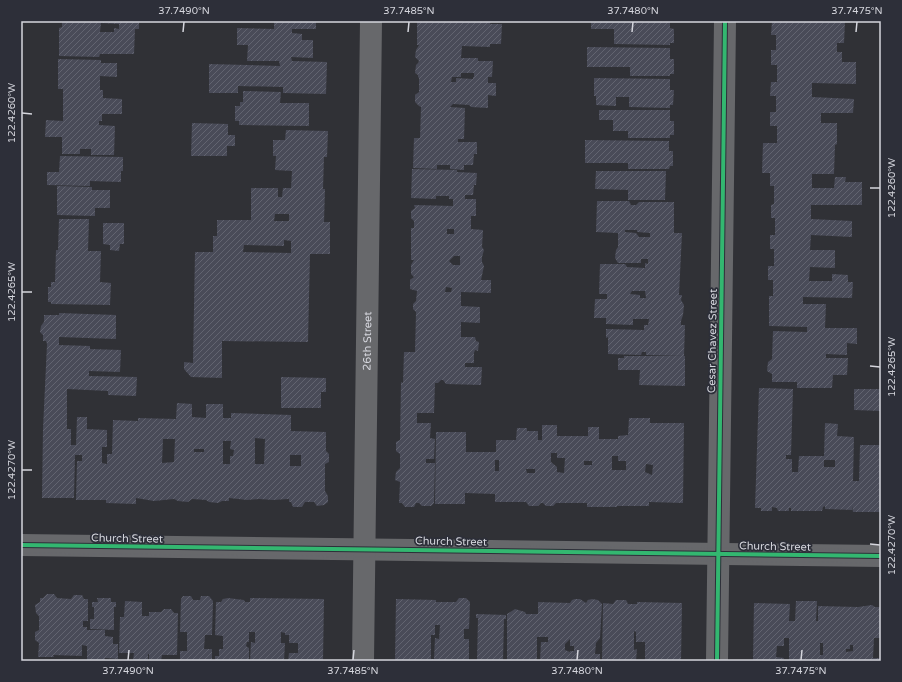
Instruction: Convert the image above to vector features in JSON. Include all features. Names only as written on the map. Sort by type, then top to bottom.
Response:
[{"type":"street","name":"26th Street","points":[[363,661],[371,21]]},
{"type":"street","name":"Cesar Chavez Street","points":[[717,661],[725,21]]},
{"type":"street","name":"Church Street","points":[[21,546],[881,556]]},
{"type":"building","points":[[62,21],[139,21],[139,29],[135,29],[134,54],[100,54],[99,57],[59,56],[59,28],[62,27]],"holes":[[[101,23],[119,24],[119,29],[114,28],[114,32],[100,32]]]},
{"type":"building","points":[[274,21],[316,21],[316,29],[292,29],[292,33],[302,34],[302,40],[313,40],[313,58],[291,57],[292,61],[327,62],[326,94],[283,93],[283,87],[238,86],[238,93],[209,93],[209,64],[280,66],[279,61],[247,61],[248,45],[237,45],[237,28],[274,29]]},
{"type":"building","points":[[417,21],[491,21],[490,24],[502,24],[501,44],[490,44],[490,47],[462,46],[461,58],[478,58],[478,61],[493,61],[492,77],[488,77],[488,83],[496,83],[496,96],[488,95],[488,108],[453,104],[450,107],[465,108],[464,139],[458,139],[458,142],[477,142],[477,154],[474,154],[473,165],[464,165],[464,170],[450,169],[450,165],[437,165],[437,169],[413,168],[414,138],[420,138],[421,107],[415,102],[415,95],[419,92],[419,77],[418,78],[418,75],[415,73],[416,65],[419,61],[415,57],[416,50],[419,45],[417,45]],"holes":[[[461,73],[474,73],[473,79],[456,78],[456,82],[451,82],[452,77],[461,77]]]},
{"type":"building","points":[[591,21],[670,21],[670,28],[674,29],[674,43],[670,43],[670,45],[614,44],[614,29],[591,29]]},
{"type":"building","points":[[772,21],[845,21],[844,43],[837,43],[837,52],[842,52],[842,62],[856,62],[856,84],[812,83],[812,97],[854,99],[853,113],[821,113],[821,123],[837,123],[837,144],[835,145],[834,174],[812,174],[812,188],[834,188],[835,177],[846,177],[845,182],[862,182],[862,205],[811,205],[811,219],[852,221],[852,237],[811,235],[810,250],[835,250],[835,268],[810,267],[809,281],[832,281],[832,274],[848,275],[848,282],[853,282],[852,298],[803,297],[803,304],[826,304],[825,328],[857,328],[857,344],[847,343],[847,355],[826,354],[826,358],[848,358],[847,375],[833,375],[832,388],[797,388],[797,382],[772,382],[772,374],[767,371],[768,362],[772,359],[773,331],[807,332],[807,327],[769,326],[769,296],[773,296],[773,280],[768,280],[768,266],[774,266],[774,249],[770,249],[770,235],[775,235],[775,218],[771,218],[771,205],[774,204],[774,186],[770,186],[770,173],[762,173],[763,143],[777,143],[777,126],[770,126],[770,112],[776,112],[776,96],[770,96],[771,82],[777,82],[777,65],[771,65],[771,50],[776,50],[776,35],[771,35]]},
{"type":"building","points":[[587,47],[670,48],[670,59],[674,59],[674,74],[670,74],[670,76],[630,76],[630,67],[587,67]]},
{"type":"building","points":[[58,59],[101,60],[101,63],[117,63],[117,77],[100,76],[100,90],[103,90],[103,98],[122,99],[122,114],[102,114],[102,121],[99,121],[99,125],[115,126],[114,155],[91,155],[91,149],[80,149],[80,154],[62,154],[62,137],[45,137],[46,120],[63,121],[63,89],[58,89]]},
{"type":"building","points":[[594,78],[670,79],[670,90],[674,90],[673,105],[670,105],[670,108],[629,107],[629,97],[616,97],[616,106],[596,105],[596,96],[594,96]]},
{"type":"building","points":[[243,91],[281,92],[280,103],[309,103],[309,126],[239,125],[239,121],[235,121],[235,106],[240,106],[240,102],[243,102]]},
{"type":"building","points":[[599,110],[670,110],[670,121],[674,121],[674,135],[670,135],[670,138],[628,138],[628,131],[613,131],[613,120],[599,120]]},
{"type":"building","points":[[192,123],[228,124],[228,135],[235,135],[235,146],[227,146],[227,156],[191,156]]},
{"type":"building","points":[[286,130],[328,131],[327,157],[324,157],[323,189],[325,189],[324,222],[330,222],[330,254],[310,254],[308,342],[222,341],[222,378],[191,377],[184,369],[184,362],[193,363],[195,252],[213,252],[213,236],[217,236],[217,220],[251,220],[251,188],[278,188],[278,197],[282,197],[283,188],[291,188],[292,171],[275,170],[276,156],[273,156],[273,140],[285,140]],"holes":[[[275,214],[289,214],[289,221],[274,221]],[[284,240],[291,241],[291,253],[243,252],[244,245],[284,246]]]},
{"type":"building","points":[[585,140],[669,141],[669,151],[673,151],[673,166],[670,166],[669,169],[628,169],[628,163],[585,163]]},
{"type":"building","points":[[60,156],[123,157],[121,182],[90,181],[90,186],[47,185],[47,172],[59,172]]},
{"type":"building","points":[[412,169],[457,170],[457,172],[477,173],[473,195],[465,195],[465,199],[476,199],[476,216],[471,216],[471,229],[483,230],[482,247],[484,250],[482,262],[484,266],[481,280],[491,280],[491,293],[461,292],[461,306],[480,307],[480,323],[461,322],[461,337],[475,337],[476,341],[479,342],[478,351],[475,350],[474,353],[474,363],[465,363],[465,367],[482,367],[481,385],[446,384],[443,380],[435,383],[434,413],[417,413],[417,423],[431,423],[430,438],[435,439],[434,459],[426,459],[426,463],[435,463],[434,503],[431,506],[422,506],[419,503],[416,503],[414,507],[405,507],[402,503],[399,503],[400,482],[395,480],[396,472],[400,468],[400,454],[396,451],[396,442],[400,440],[401,382],[403,383],[404,352],[415,352],[416,312],[413,309],[413,304],[416,301],[417,291],[410,289],[410,280],[414,277],[411,274],[411,265],[414,260],[411,260],[411,228],[414,228],[414,221],[411,218],[411,211],[415,208],[414,205],[453,206],[453,199],[449,199],[449,196],[436,196],[436,199],[411,198]],"holes":[[[447,229],[454,229],[454,234],[447,234]],[[454,256],[460,256],[460,265],[453,265],[449,261]],[[446,287],[452,288],[451,292],[445,292]]]},
{"type":"building","points":[[596,171],[666,171],[665,200],[628,200],[628,190],[595,189]]},
{"type":"building","points":[[57,186],[92,187],[92,190],[110,190],[110,208],[95,208],[95,216],[57,215]]},
{"type":"building","points":[[597,201],[629,201],[631,205],[636,205],[639,202],[674,202],[674,233],[682,233],[679,295],[682,295],[681,300],[684,305],[681,325],[685,325],[684,356],[646,355],[646,352],[642,352],[641,355],[608,354],[608,337],[606,338],[606,329],[644,330],[644,325],[648,325],[649,319],[633,319],[633,325],[606,324],[606,318],[594,318],[595,299],[607,299],[607,294],[599,294],[600,264],[625,264],[627,267],[645,268],[645,263],[648,264],[648,259],[641,259],[641,263],[618,263],[615,258],[618,247],[618,233],[596,232]],"holes":[[[625,230],[637,230],[637,232],[650,233],[650,237],[639,237],[636,233],[625,232]],[[632,291],[645,291],[646,298],[640,298],[640,295],[630,294]]]},
{"type":"building","points":[[59,219],[89,219],[88,251],[101,251],[100,282],[111,283],[110,305],[51,304],[51,302],[48,302],[48,287],[51,287],[51,282],[55,282]]},
{"type":"building","points":[[103,223],[124,223],[124,244],[120,244],[119,251],[110,250],[110,245],[103,244]]},
{"type":"building","points":[[59,313],[116,315],[116,339],[59,337],[59,345],[90,346],[90,349],[121,350],[120,372],[89,371],[89,376],[137,377],[136,396],[108,395],[108,391],[67,389],[67,429],[71,429],[71,445],[76,445],[77,417],[87,417],[87,429],[107,430],[107,447],[102,447],[102,463],[107,464],[107,454],[112,454],[113,420],[138,421],[138,418],[176,419],[177,403],[192,404],[192,417],[206,418],[206,404],[223,404],[223,418],[231,418],[231,413],[291,415],[291,431],[326,432],[326,451],[329,454],[329,462],[325,464],[325,491],[328,496],[328,502],[324,505],[317,506],[314,502],[305,502],[302,507],[293,507],[291,502],[289,502],[289,499],[247,500],[229,498],[229,501],[222,501],[218,503],[192,499],[188,502],[174,499],[154,501],[136,498],[136,504],[106,503],[106,500],[76,500],[77,461],[82,461],[82,455],[75,455],[74,498],[42,498],[43,429],[47,344],[46,341],[43,341],[43,335],[40,332],[41,326],[44,322],[44,315],[59,315]],"holes":[[[255,438],[265,439],[264,464],[255,464]],[[163,439],[175,439],[174,462],[162,463]],[[223,441],[231,441],[230,449],[234,450],[233,456],[230,456],[230,464],[223,464]],[[194,449],[204,449],[204,452],[194,452]],[[290,455],[301,455],[301,466],[290,466]]]},
{"type":"building","points":[[624,356],[685,356],[685,386],[639,385],[640,370],[618,370],[618,358],[624,358]]},
{"type":"building","points":[[281,377],[326,378],[326,392],[321,392],[321,408],[281,408]]},
{"type":"building","points":[[759,388],[793,389],[791,455],[786,455],[786,459],[792,459],[792,472],[798,472],[799,456],[824,456],[825,423],[838,424],[837,436],[854,437],[853,481],[859,481],[860,445],[881,445],[881,512],[853,512],[852,506],[852,510],[825,509],[825,506],[823,507],[822,511],[791,511],[791,508],[789,508],[789,511],[778,511],[777,508],[772,507],[772,511],[761,511],[761,508],[755,508]],"holes":[[[824,460],[835,460],[835,467],[824,467]]]},
{"type":"building","points":[[854,389],[881,389],[881,411],[854,410]]},
{"type":"building","points":[[629,418],[650,418],[650,423],[684,423],[683,503],[649,502],[649,506],[587,507],[587,503],[556,503],[553,506],[546,506],[541,503],[538,506],[529,506],[526,502],[495,502],[495,494],[465,493],[465,504],[435,504],[436,432],[466,432],[466,452],[496,452],[496,440],[516,440],[517,428],[527,428],[527,431],[538,431],[538,440],[542,440],[542,425],[557,425],[557,436],[588,436],[588,427],[599,427],[599,439],[618,439],[618,436],[628,435]],"holes":[[[551,453],[557,453],[557,458],[565,458],[564,473],[557,472],[557,467],[551,462]],[[612,456],[618,456],[618,461],[626,461],[626,470],[612,470]],[[495,460],[499,460],[499,471],[495,471]],[[584,461],[592,461],[592,465],[584,465]],[[646,464],[653,465],[652,475],[645,472]],[[526,469],[535,469],[535,473],[527,473]]]},
{"type":"building","points":[[47,594],[54,594],[57,598],[71,599],[74,595],[82,595],[84,599],[88,599],[88,621],[83,621],[83,627],[87,627],[87,630],[105,630],[105,636],[113,637],[113,644],[118,644],[118,659],[105,658],[105,661],[87,661],[87,646],[82,645],[82,656],[53,655],[54,657],[38,657],[39,643],[35,640],[35,632],[39,630],[39,616],[36,613],[35,605],[40,602],[40,598],[43,598]]},
{"type":"building","points":[[183,596],[191,596],[193,600],[200,600],[201,596],[209,596],[213,601],[212,635],[205,635],[204,649],[212,649],[212,661],[180,661],[180,651],[187,651],[187,632],[180,632],[181,599]]},
{"type":"building","points":[[97,598],[111,598],[111,602],[116,602],[116,607],[114,607],[114,630],[90,629],[90,619],[94,619],[94,607],[92,607],[92,602],[98,602]]},
{"type":"building","points":[[228,598],[244,600],[245,602],[250,602],[250,598],[324,599],[323,661],[288,661],[289,653],[298,653],[298,643],[289,643],[289,635],[285,635],[285,633],[281,632],[281,643],[285,643],[284,661],[250,661],[251,642],[255,643],[255,632],[249,632],[249,642],[247,642],[246,646],[249,648],[249,661],[215,661],[215,656],[219,656],[219,649],[223,649],[223,636],[215,635],[216,602],[221,602],[223,599]]},
{"type":"building","points":[[459,598],[466,598],[470,602],[469,629],[464,629],[464,639],[469,639],[469,661],[395,661],[396,599],[456,602]],"holes":[[[435,625],[440,625],[439,639],[435,638],[434,659],[431,659],[431,635],[435,635]]]},
{"type":"building","points":[[580,599],[586,603],[588,600],[592,599],[598,600],[602,604],[600,638],[596,643],[595,654],[600,654],[600,661],[540,661],[541,642],[548,642],[548,637],[537,637],[537,661],[507,661],[507,614],[515,609],[525,612],[526,614],[538,614],[538,602],[570,603],[572,600]],"holes":[[[570,639],[570,646],[574,646],[574,651],[570,652],[565,650],[565,644]]]},
{"type":"building","points":[[616,600],[626,600],[628,604],[637,604],[637,602],[682,603],[681,661],[645,661],[645,642],[636,642],[636,632],[634,631],[634,650],[637,649],[636,661],[602,661],[603,603],[613,604]]},
{"type":"building","points":[[125,601],[142,602],[142,616],[149,616],[149,612],[161,612],[164,609],[171,609],[174,613],[178,613],[177,655],[162,655],[161,661],[149,661],[148,654],[148,661],[133,661],[134,653],[119,653],[120,617],[124,617]]},
{"type":"building","points":[[796,601],[817,601],[816,621],[818,621],[818,606],[858,607],[872,605],[875,607],[881,607],[880,638],[874,638],[873,658],[880,658],[880,661],[789,661],[789,638],[784,638],[784,646],[777,646],[776,657],[784,658],[783,661],[753,661],[754,603],[790,604],[789,621],[795,621]],"holes":[[[820,643],[823,643],[823,655],[820,655]],[[850,645],[853,645],[853,651],[846,652],[846,649],[850,649]]]},
{"type":"building","points":[[476,614],[506,615],[506,619],[504,619],[503,661],[477,661],[478,618],[476,618]]},
{"type":"tram line","points":[[21,539],[881,550]]},
{"type":"tram line","points":[[21,553],[881,563]]},
{"type":"cycle path","points":[[717,661],[725,21]]},
{"type":"cycle path","points":[[21,545],[881,556]]}]
